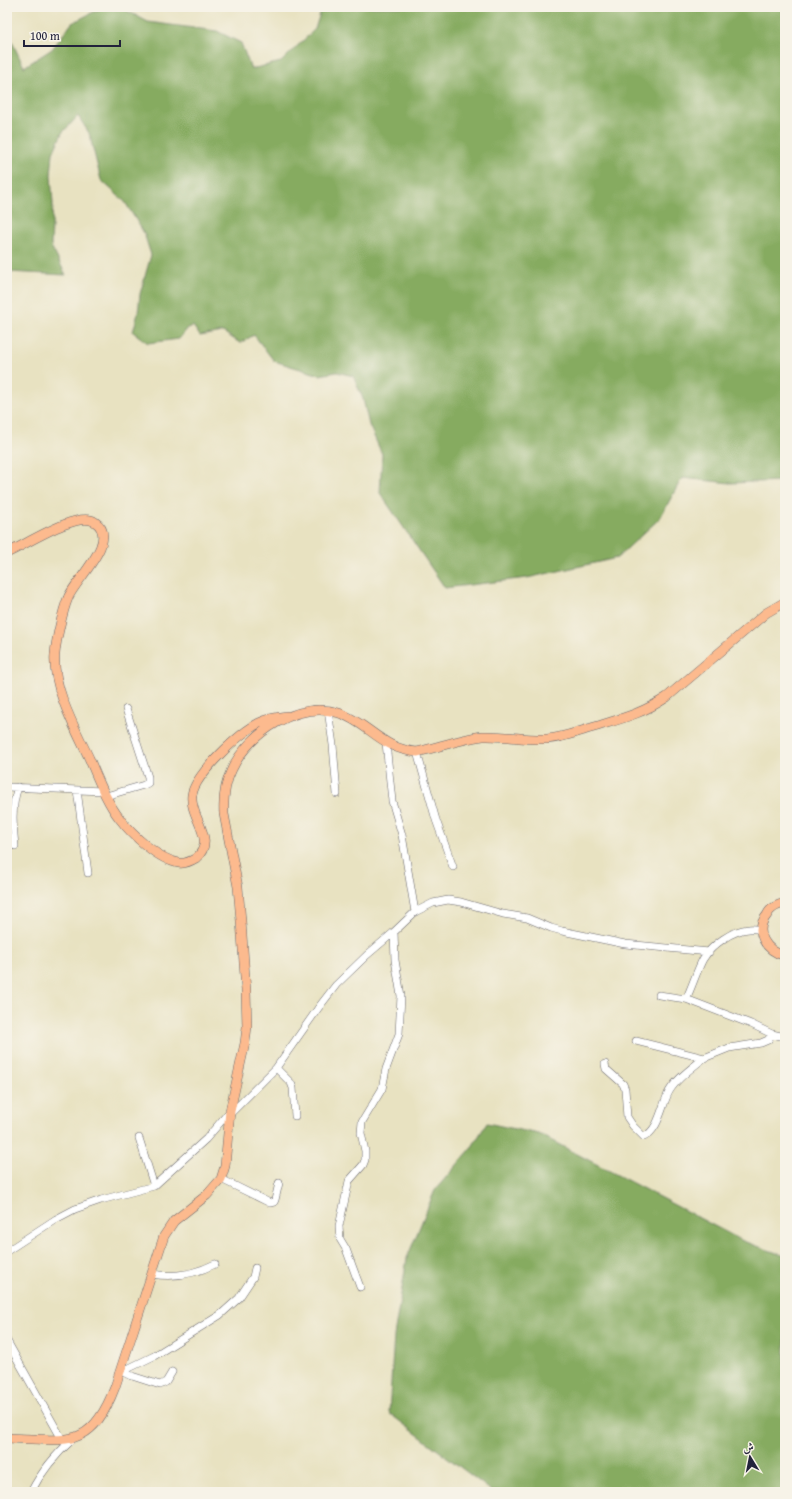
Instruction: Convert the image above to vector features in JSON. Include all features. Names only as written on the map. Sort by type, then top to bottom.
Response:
[{"type":"main road","points":[[7,553],[65,523],[79,519],[88,519],[96,522],[101,528],[104,536],[100,550],[74,585],[67,599],[55,654],[58,685],[69,715],[105,793],[120,820],[134,835],[150,848],[163,857],[179,863],[192,861],[199,855],[205,843],[205,837],[193,807],[192,797],[194,789],[214,760],[249,729],[259,723],[280,716],[290,716],[311,710],[328,710],[345,716],[401,750],[417,752],[484,736],[534,739],[549,739],[564,736],[638,714],[653,706],[667,697],[766,613],[785,602]]},
{"type":"main road","points":[[7,1438],[63,1441],[74,1438],[87,1431],[100,1418],[122,1373],[164,1236],[170,1225],[177,1218],[208,1195],[221,1179],[225,1166],[230,1112],[247,1027],[242,921],[238,887],[224,814],[224,796],[228,778],[243,752],[255,738],[290,716]]},
{"type":"main road","points":[[785,903],[773,908],[763,920],[761,930],[763,941],[768,947],[785,956]]},
{"type":"street","points":[[7,787],[77,790],[105,793],[147,785],[148,777],[126,709]]},
{"type":"street","points":[[328,710],[333,745],[337,794]]},
{"type":"street","points":[[386,742],[392,802],[402,835],[415,912]]},
{"type":"street","points":[[417,752],[436,820],[453,867]]},
{"type":"street","points":[[15,846],[13,805],[18,787]]},
{"type":"street","points":[[77,790],[88,873]]},
{"type":"street","points":[[7,1251],[56,1219],[75,1209],[101,1200],[154,1186],[206,1139],[230,1112],[276,1068],[319,1007],[336,986],[367,955],[415,912],[433,903],[441,901],[454,901],[503,914],[527,918],[562,931],[625,944],[709,952]]},
{"type":"street","points":[[686,999],[703,959],[709,952],[719,943],[741,930],[761,930]]},
{"type":"street","points":[[360,1287],[346,1249],[340,1239],[339,1226],[349,1181],[363,1165],[365,1160],[365,1150],[361,1133],[362,1122],[382,1089],[386,1068],[399,1034],[401,996],[395,960],[394,932]]},
{"type":"street","points":[[659,995],[686,999],[751,1024],[772,1034],[785,1037]]},
{"type":"street","points":[[605,1064],[606,1070],[623,1084],[625,1089],[627,1117],[633,1126],[644,1137],[650,1134],[654,1129],[667,1094],[676,1082],[704,1058],[729,1048],[761,1043],[768,1040],[772,1034]]},
{"type":"street","points":[[636,1041],[704,1058]]},
{"type":"street","points":[[276,1068],[291,1083],[293,1088],[295,1116]]},
{"type":"street","points":[[139,1138],[154,1186]]},
{"type":"street","points":[[221,1179],[270,1203],[276,1200],[279,1183]]},
{"type":"street","points":[[152,1274],[167,1277],[185,1275],[215,1264]]},
{"type":"street","points":[[122,1373],[160,1353],[220,1315],[239,1298],[253,1277],[255,1268]]},
{"type":"street","points":[[7,1342],[63,1441]]},
{"type":"street","points":[[122,1373],[160,1385],[166,1382],[172,1372]]},
{"type":"street","points":[[31,1492],[44,1468],[62,1448],[74,1438]]},
{"type":"green space","points":[[103,7],[120,7],[148,22],[217,31],[241,43],[251,69],[281,62],[315,29],[322,7],[785,7],[785,481],[730,483],[682,478],[660,518],[617,558],[527,578],[445,588],[380,493],[382,454],[369,425],[363,399],[353,376],[337,372],[320,375],[274,361],[254,335],[240,343],[223,332],[200,336],[193,326],[188,328],[179,339],[148,343],[133,332],[138,313],[140,294],[151,255],[144,233],[125,202],[101,180],[89,133],[78,116],[62,133],[53,153],[51,175],[53,204],[51,246],[66,275],[7,272],[7,31],[24,67],[52,49],[72,23]]},
{"type":"green space","points":[[487,1123],[539,1134],[743,1241],[785,1256],[785,1492],[493,1492],[389,1413],[394,1336],[407,1258],[435,1190],[470,1150]]}]
